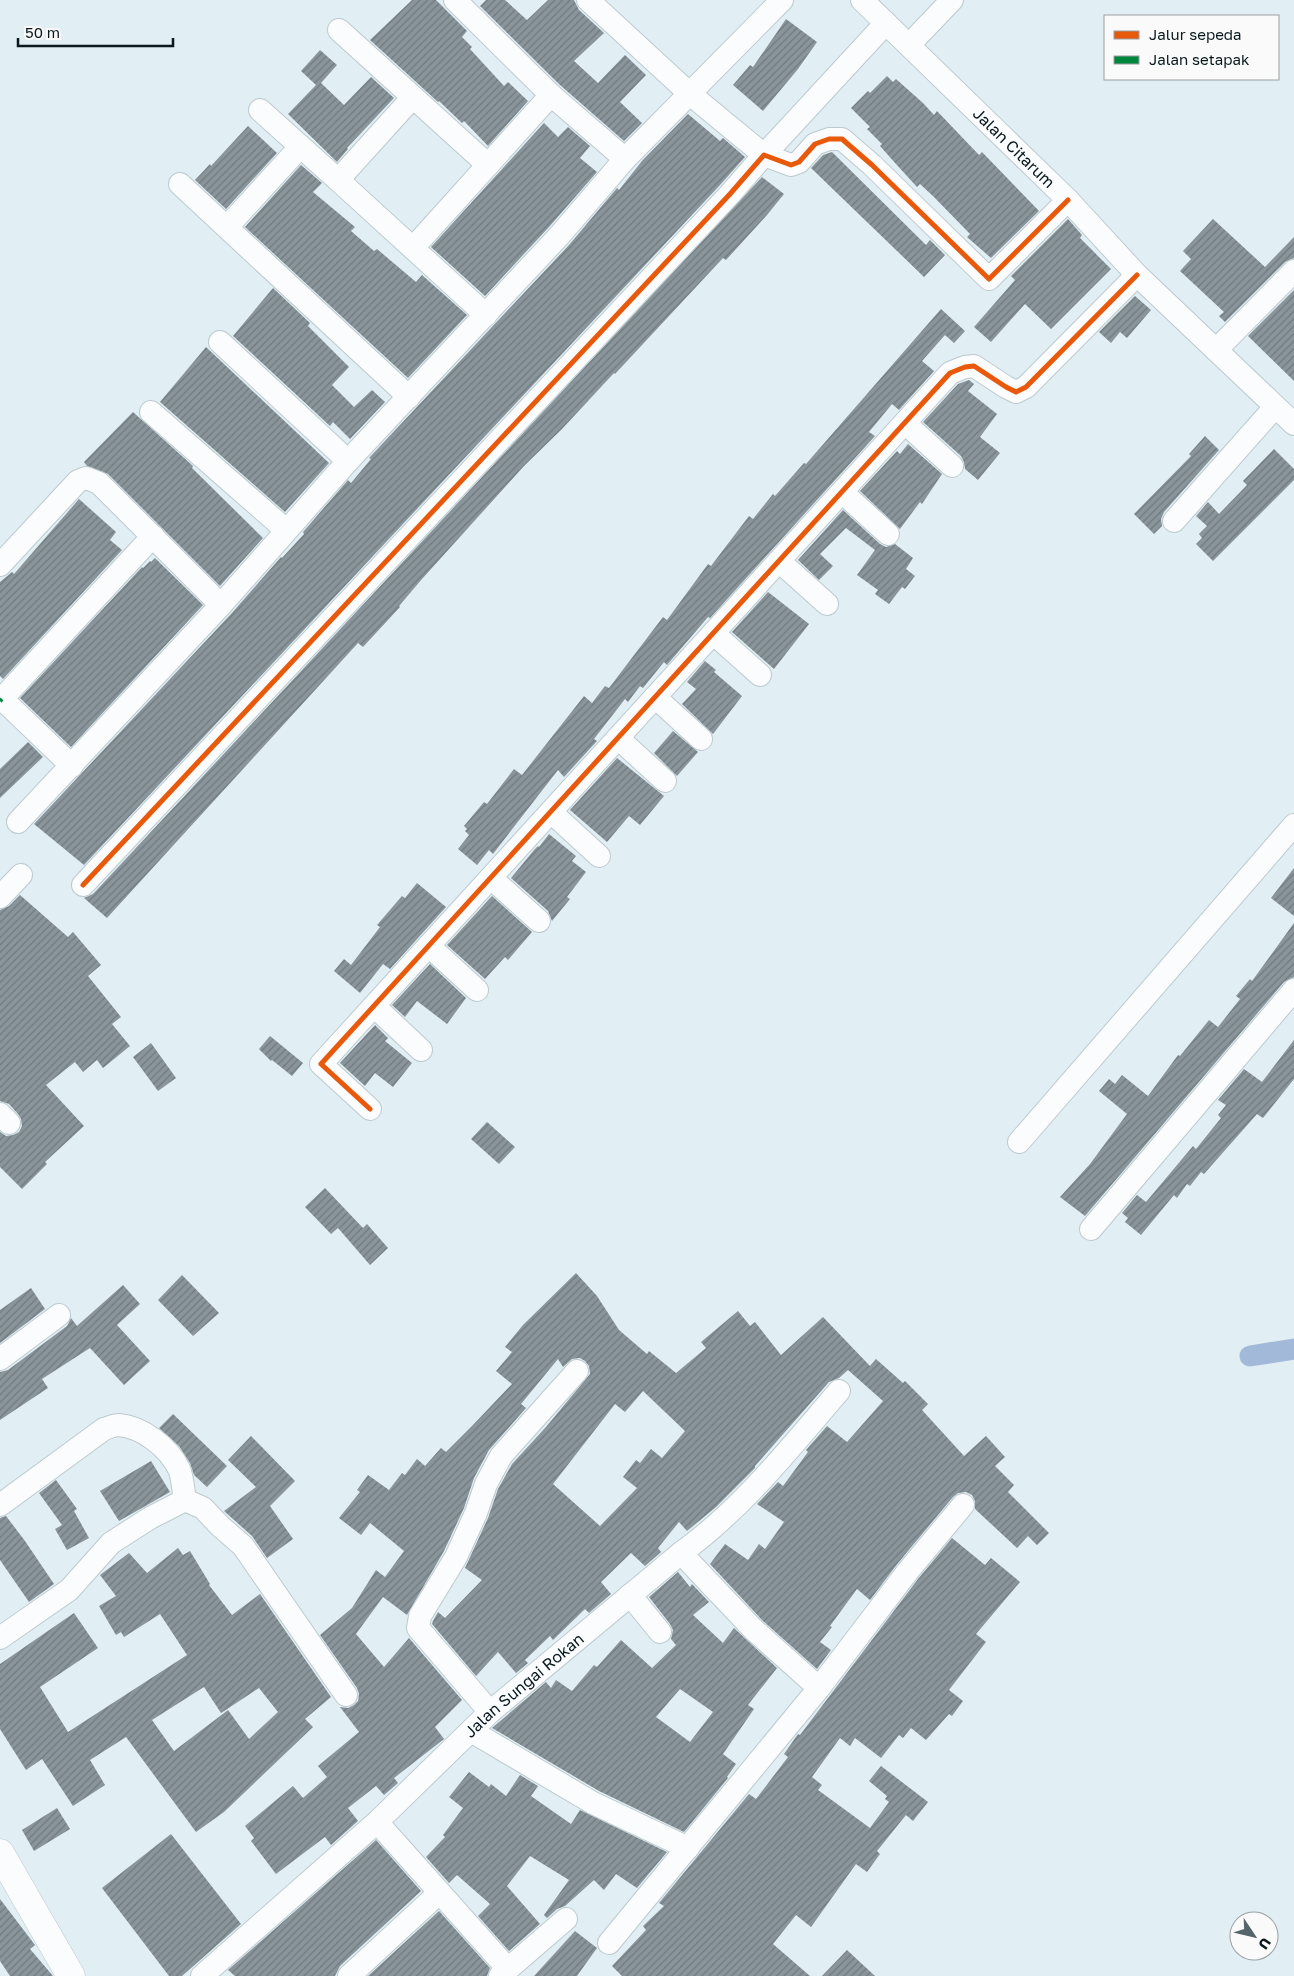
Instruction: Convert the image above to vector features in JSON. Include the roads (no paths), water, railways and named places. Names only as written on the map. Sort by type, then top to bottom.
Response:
[{"type":"main road","points":[[0,1853],[72,1976]]},
{"type":"street","points":[[454,0],[551,95],[625,160]]},
{"type":"street","points":[[588,0],[690,94],[764,154],[791,165],[799,162],[815,144],[829,139],[842,139],[872,165],[989,279],[1068,200]]},
{"type":"street","points":[[18,822],[221,605],[348,461],[559,236],[625,160],[782,0]]},
{"type":"street","name":"Jalan Citarum","points":[[862,0],[1068,200],[1137,275],[1294,424]]},
{"type":"street","points":[[909,45],[952,0]]},
{"type":"street","points":[[83,885],[314,636],[730,194],[764,154],[886,23]]},
{"type":"street","points":[[339,30],[488,165]]},
{"type":"street","points":[[413,248],[551,95]]},
{"type":"street","points":[[338,180],[412,97]]},
{"type":"street","points":[[260,110],[486,315]]},
{"type":"street","points":[[227,227],[300,146]]},
{"type":"street","points":[[180,184],[410,397]]},
{"type":"street","points":[[1216,350],[1294,271]]},
{"type":"street","points":[[370,1109],[321,1064],[950,373],[965,367],[974,366],[1016,392],[1026,387],[1137,275]]},
{"type":"street","points":[[220,342],[348,461]]},
{"type":"street","points":[[1174,521],[1275,407]]},
{"type":"street","points":[[151,412],[286,530]]},
{"type":"street","points":[[905,423],[952,466]]},
{"type":"street","points":[[0,565],[78,481],[86,478],[98,483],[221,605]]},
{"type":"street","points":[[842,492],[888,534]]},
{"type":"street","points":[[72,766],[1,699],[153,536]]},
{"type":"street","points":[[779,561],[827,604]]},
{"type":"street","points":[[714,633],[760,675]]},
{"type":"street","points":[[655,697],[701,739]]},
{"type":"street","points":[[618,738],[665,781]]},
{"type":"street","points":[[551,812],[599,856]]},
{"type":"street","points":[[1019,1142],[1294,825]]},
{"type":"street","points":[[0,897],[21,875]]},
{"type":"street","points":[[491,878],[539,921]]},
{"type":"street","points":[[429,946],[477,990]]},
{"type":"street","points":[[1091,1229],[1294,990]]},
{"type":"street","points":[[374,1006],[422,1050]]},
{"type":"street","points":[[0,1359],[59,1315]]},
{"type":"street","points":[[490,1712],[418,1628],[420,1616],[456,1557],[476,1513],[486,1484],[501,1456],[577,1371]]},
{"type":"street","name":"Jalan Sungai Rokan","points":[[202,1976],[377,1822],[490,1712],[680,1553],[710,1532],[738,1506],[839,1391]]},
{"type":"street","points":[[0,1505],[104,1429],[118,1425],[135,1430],[156,1440],[180,1470],[185,1500]]},
{"type":"street","points":[[0,1638],[69,1590],[111,1543],[150,1518],[185,1500]]},
{"type":"street","points":[[185,1500],[203,1508],[243,1546],[346,1695]]},
{"type":"street","points":[[609,1943],[819,1688],[908,1571],[963,1505]]},
{"type":"street","points":[[680,1553],[754,1629],[819,1688]]},
{"type":"street","points":[[630,1595],[660,1632]]},
{"type":"street","points":[[472,1731],[593,1803],[688,1848]]},
{"type":"street","points":[[377,1822],[504,1972],[566,1919]]},
{"type":"street","points":[[349,1976],[439,1893]]},
{"type":"waterway","points":[[1250,1356],[1294,1349]]}]
